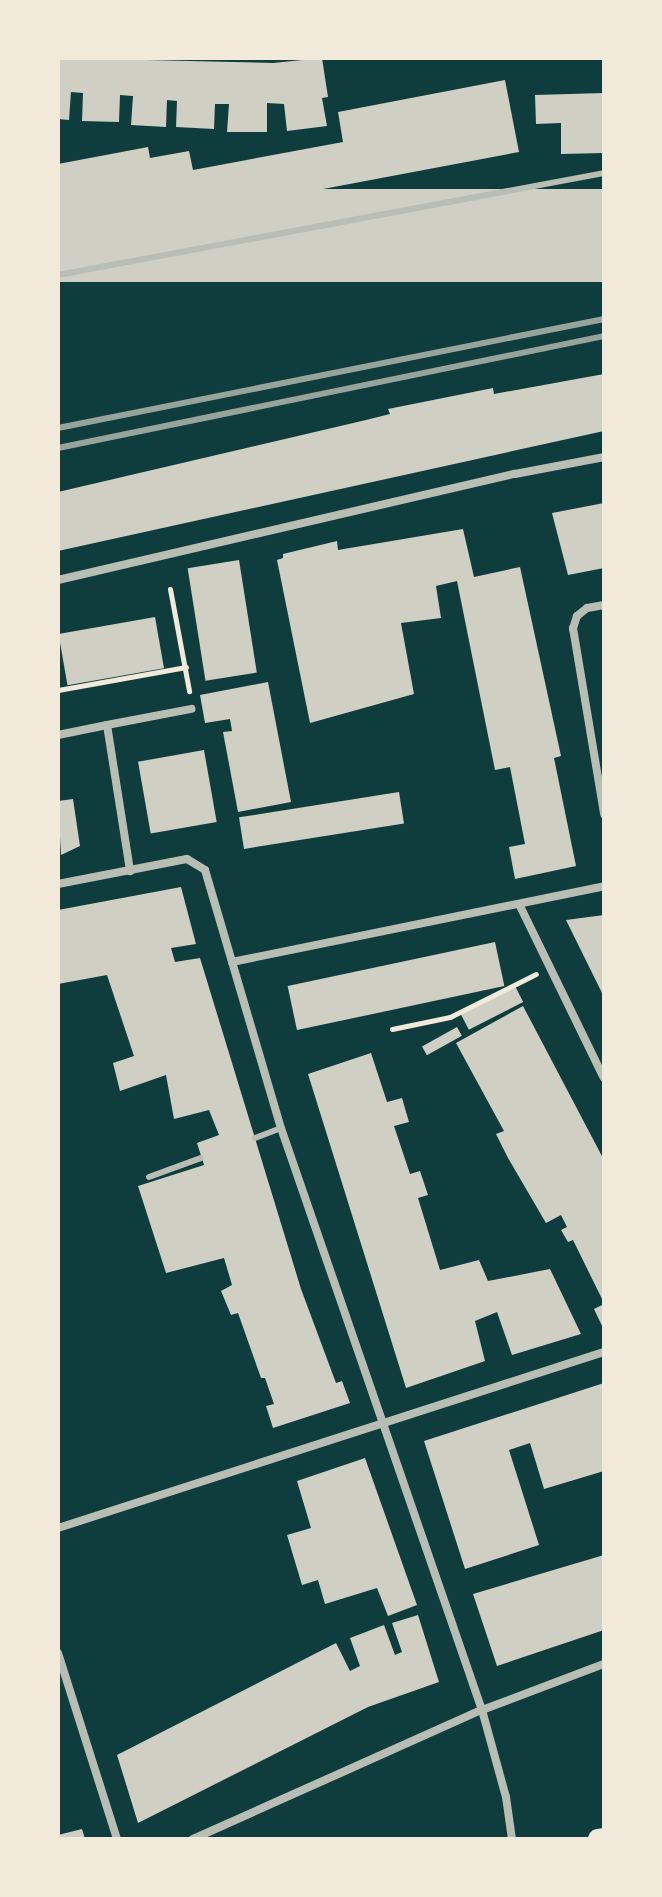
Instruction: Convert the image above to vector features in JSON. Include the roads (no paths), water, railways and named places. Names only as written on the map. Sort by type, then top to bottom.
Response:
[{"type":"main road","points":[[598,1839],[604,1838]]},
{"type":"street","points":[[58,580],[515,474],[604,457]]},
{"type":"street","points":[[604,605],[587,608],[577,616],[573,628],[604,814]]},
{"type":"street","points":[[58,735],[191,709]]},
{"type":"street","points":[[107,725],[130,871]]},
{"type":"street","points":[[58,884],[187,859],[205,870],[281,1128],[482,1710],[506,1797],[512,1839]]},
{"type":"street","points":[[232,962],[520,906],[604,886]]},
{"type":"street","points":[[520,906],[604,1078]]},
{"type":"street","points":[[58,1528],[604,1352]]},
{"type":"street","points":[[58,1653],[117,1839]]},
{"type":"street","points":[[193,1839],[482,1710],[604,1664]]},
{"type":"lane","points":[[58,275],[604,173]]},
{"type":"lane","points":[[255,1138],[281,1128]]},
{"type":"lane","points":[[149,1177],[201,1158]]},
{"type":"railway","points":[[58,428],[604,319]]},
{"type":"railway","points":[[58,448],[604,336]]}]
